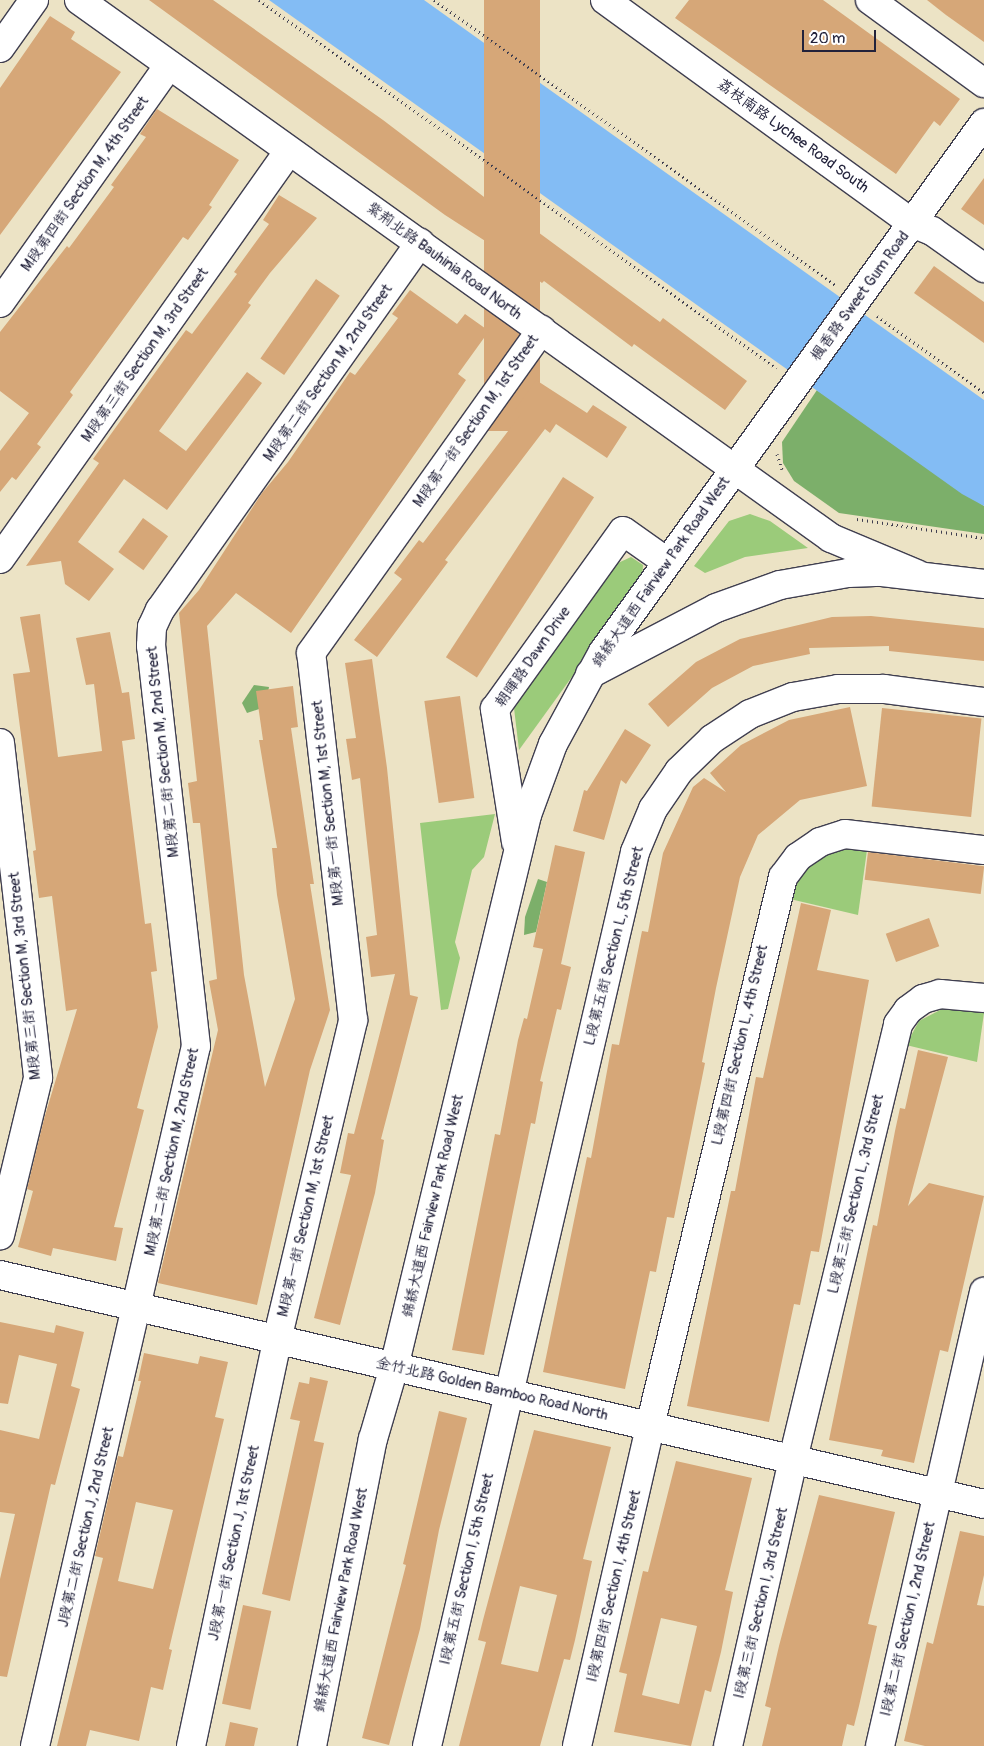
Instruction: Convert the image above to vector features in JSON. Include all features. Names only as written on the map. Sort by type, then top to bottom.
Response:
[{"type":"street","points":[[0,48],[34,0]]},
{"type":"street","name":"紫荊北路 Bauhinia Road North","points":[[79,0],[831,538],[917,574]]},
{"type":"street","name":"荔枝南路 Lychee Road South","points":[[605,0],[912,223],[932,230],[984,268]]},
{"type":"street","points":[[870,0],[984,83]]},
{"type":"street","name":"M段第四街 Section M, 4th Street","points":[[0,303],[169,65]]},
{"type":"street","name":"楓香路 Sweet Gum Road","points":[[735,468],[792,376],[855,302],[984,123]]},
{"type":"street","name":"M段第三街 Section M, 3rd Street","points":[[0,559],[290,150]]},
{"type":"street","name":"M段第二街 Section M, 2nd Street","points":[[138,1308],[196,1046],[151,646],[152,627],[160,610],[420,243]]},
{"type":"street","name":"M段第一街 Section M, 1st Street","points":[[277,1340],[353,1020],[311,653],[541,330]]},
{"type":"street","name":"錦綉大道西 Fairview Park Road West","points":[[312,1746],[373,1439],[394,1367],[527,814],[553,744],[588,676],[735,468]]},
{"type":"street","name":"朝暉路 Dawn Drive","points":[[517,851],[495,709],[623,531],[667,562]]},
{"type":"street","name":"錦綉大道西 Fairview Park Road West","points":[[588,676],[716,608],[780,585],[848,573],[917,574]]},
{"type":"street","points":[[917,574],[984,584]]},
{"type":"street","name":"L段第五街 Section L, 5th Street","points":[[507,1393],[635,852],[653,809],[679,771],[712,739],[750,714],[793,697],[838,689],[884,689],[984,702]]},
{"type":"street","name":"M段第三街 Section M, 3rd Street","points":[[0,743],[38,1078],[0,1236]]},
{"type":"street","name":"L段第四街 Section L, 4th Street","points":[[650,1426],[783,877],[798,857],[820,842],[845,834],[984,850]]},
{"type":"street","name":"L段第三街 Section L, 3rd Street","points":[[793,1459],[898,1024],[908,1010],[940,994],[984,998]]},
{"type":"street","name":"金竹北路 Golden Bamboo Road North","points":[[0,1275],[984,1504]]},
{"type":"street","name":"I段第二街 Section I, 2nd Street","points":[[880,1746],[936,1493],[984,1292]]},
{"type":"street","name":"J段第二街 Section J, 2nd Street","points":[[35,1746],[138,1308]]},
{"type":"street","name":"J段第一街 Section J, 1st Street","points":[[191,1746],[277,1340]]},
{"type":"street","name":"I段第五街 Section I, 5th Street","points":[[426,1746],[507,1393]]},
{"type":"street","name":"I段第四街 Section I, 4th Street","points":[[577,1746],[650,1426]]},
{"type":"street","name":"I段第三街 Section I, 3rd Street","points":[[728,1746],[793,1459]]},
{"type":"path","points":[[259,0],[792,376]]},
{"type":"path","points":[[434,0],[984,393]]},
{"type":"path","points":[[778,447],[779,464],[784,475]]},
{"type":"path","points":[[847,518],[984,538]]},
{"type":"green space","points":[[817,390],[984,506],[984,534],[839,513],[794,481],[783,463],[782,442]]},
{"type":"green space","points":[[750,514],[770,521],[808,548],[745,557],[705,573],[694,566],[729,521]]},
{"type":"green space","points":[[631,557],[643,565],[642,580],[519,750],[514,708],[618,563]]},
{"type":"green space","points":[[254,685],[269,687],[265,707],[247,713],[242,703]]},
{"type":"green space","points":[[495,814],[484,857],[472,870],[455,942],[460,958],[448,1009],[441,1010],[420,823]]},
{"type":"green space","points":[[847,849],[867,850],[858,915],[790,899],[798,881],[811,865],[828,854]]},
{"type":"green space","points":[[538,879],[547,882],[536,932],[524,935],[525,917]]},
{"type":"green space","points":[[942,1009],[984,1013],[977,1062],[906,1045],[919,1021]]},
{"type":"water","points":[[269,0],[424,0],[984,400],[984,506],[962,494]]},
{"type":"building","points":[[149,0],[213,0],[383,120],[521,225],[523,221],[660,322],[663,318],[747,381],[725,410],[634,344],[632,347],[544,281],[542,283],[493,246],[445,215]]},
{"type":"building","points":[[484,0],[540,0],[540,431],[484,431]]},
{"type":"building","points":[[689,0],[823,0],[960,99],[940,126],[934,121],[896,174],[675,18]]},
{"type":"building","points":[[927,0],[984,0],[984,42],[946,15]]},
{"type":"building","points":[[50,16],[75,32],[71,39],[121,72],[0,235],[0,88]]},
{"type":"building","points":[[157,109],[239,160],[209,205],[212,207],[188,240],[183,237],[70,392],[73,395],[37,444],[41,447],[16,480],[12,477],[0,492],[0,451],[29,413],[0,391],[0,332],[67,246],[69,248],[114,187],[111,185],[146,137],[140,134]]},
{"type":"building","points":[[984,178],[984,225],[961,209]]},
{"type":"building","points":[[279,195],[317,218],[270,273],[248,303],[251,305],[159,431],[186,451],[247,372],[262,383],[167,510],[124,479],[78,542],[114,569],[89,601],[65,584],[61,561],[26,566],[99,463],[93,459],[162,363],[186,330],[192,334],[237,274],[234,272],[269,224],[263,220]]},
{"type":"building","points":[[934,266],[984,302],[984,343],[914,293]]},
{"type":"building","points":[[316,279],[340,296],[284,375],[260,358]]},
{"type":"building","points":[[410,290],[457,324],[465,314],[489,331],[458,374],[466,380],[291,633],[236,593],[207,626],[244,975],[265,1087],[295,999],[277,895],[272,848],[277,848],[259,740],[263,740],[256,691],[293,686],[298,727],[291,728],[314,884],[310,884],[330,1010],[310,1070],[257,1305],[158,1283],[218,1030],[209,981],[217,979],[200,823],[193,823],[188,783],[197,781],[179,613],[199,590],[262,493],[288,462],[350,372],[355,375],[398,318],[392,314]]},
{"type":"building","points":[[536,380],[587,413],[593,405],[627,427],[607,458],[556,424],[550,433],[545,429],[445,560],[448,562],[377,657],[354,640],[402,579],[394,573],[419,540],[423,543],[521,414],[515,410]]},
{"type":"building","points":[[563,477],[594,497],[477,677],[446,657]]},
{"type":"building","points":[[143,518],[168,536],[143,570],[118,552]]},
{"type":"building","points":[[40,614],[58,757],[102,751],[94,684],[86,685],[76,638],[110,632],[122,693],[129,692],[135,739],[122,741],[145,924],[151,923],[157,971],[151,972],[158,1027],[137,1108],[144,1110],[114,1227],[123,1228],[116,1261],[53,1248],[51,1256],[18,1247],[33,1191],[27,1189],[44,1119],[77,1009],[66,1011],[52,896],[39,898],[33,851],[36,850],[13,674],[30,672],[20,617]]},
{"type":"building","points":[[871,616],[984,628],[984,661],[889,651],[889,646],[809,648],[810,654],[753,666],[712,688],[668,727],[648,704],[696,662],[740,639],[832,617]]},
{"type":"building","points":[[372,659],[387,768],[410,995],[418,997],[381,1139],[384,1140],[375,1193],[340,1325],[314,1318],[351,1175],[340,1173],[348,1133],[354,1134],[395,974],[371,977],[366,937],[377,935],[360,778],[352,780],[346,739],[356,738],[345,663]]},
{"type":"building","points":[[460,696],[474,798],[439,803],[424,701]]},
{"type":"building","points":[[850,707],[867,786],[800,800],[758,835],[740,877],[716,988],[702,1062],[705,1063],[674,1218],[667,1217],[656,1272],[650,1271],[625,1389],[543,1372],[587,1157],[591,1158],[612,1044],[619,1045],[642,931],[648,932],[663,853],[693,787],[704,778],[726,792],[710,773],[741,745],[789,720]]},
{"type":"building","points":[[882,708],[981,718],[971,817],[872,806]]},
{"type":"building","points":[[625,729],[651,745],[626,784],[621,780],[604,840],[573,831],[584,790],[587,791]]},
{"type":"building","points":[[555,845],[585,852],[561,964],[571,967],[561,1010],[557,1009],[540,1081],[543,1082],[535,1124],[531,1123],[484,1355],[452,1350],[495,1134],[500,1135],[518,1040],[524,1018],[527,1019],[543,949],[533,947]]},
{"type":"building","points":[[868,852],[984,866],[981,894],[865,880]]},
{"type":"building","points":[[801,903],[831,910],[817,970],[869,980],[819,1252],[811,1251],[800,1305],[794,1304],[769,1422],[687,1406],[731,1191],[735,1191],[756,1077],[763,1078]]},
{"type":"building","points":[[929,918],[939,946],[896,962],[886,934]]},
{"type":"building","points":[[918,1050],[948,1057],[908,1206],[929,1183],[984,1196],[948,1352],[940,1350],[914,1463],[881,1456],[883,1450],[829,1440],[873,1225],[877,1226],[900,1108],[905,1109]]},
{"type":"building","points":[[0,1322],[54,1333],[56,1325],[84,1332],[71,1386],[80,1389],[55,1485],[51,1484],[7,1677],[0,1676],[0,1579],[15,1514],[0,1512],[0,1430],[39,1439],[57,1364],[19,1355],[8,1404],[0,1403]]},
{"type":"building","points":[[144,1353],[198,1364],[200,1356],[228,1362],[215,1417],[224,1419],[169,1649],[172,1650],[163,1690],[151,1687],[139,1741],[90,1730],[86,1746],[57,1746],[103,1558],[95,1556],[118,1456],[123,1457],[141,1381],[138,1381]],"holes":[[[136,1502],[173,1510],[153,1589],[118,1581]]]},
{"type":"building","points":[[310,1377],[328,1381],[314,1441],[324,1443],[290,1601],[262,1594],[300,1421],[290,1419],[299,1382],[309,1384]]},
{"type":"building","points":[[439,1411],[467,1418],[439,1530],[420,1629],[389,1745],[362,1738],[406,1565],[403,1564]]},
{"type":"building","points":[[534,1430],[611,1447],[583,1559],[592,1561],[575,1640],[570,1660],[564,1659],[540,1746],[459,1746],[486,1642],[478,1640]],"holes":[[[520,1586],[557,1595],[538,1672],[501,1664]]]},
{"type":"building","points":[[676,1461],[752,1478],[725,1590],[733,1592],[721,1652],[711,1692],[705,1690],[691,1746],[614,1732],[627,1674],[619,1672],[643,1571],[648,1572]],"holes":[[[661,1618],[697,1626],[679,1704],[642,1695]]]},
{"type":"building","points":[[819,1495],[895,1512],[868,1624],[877,1626],[859,1706],[854,1726],[847,1724],[842,1746],[762,1746],[771,1708],[765,1706]]},
{"type":"building","points":[[960,1531],[984,1536],[984,1575],[977,1605],[984,1606],[984,1746],[925,1746],[904,1741],[927,1642],[933,1644]]},
{"type":"building","points":[[243,1605],[271,1611],[250,1710],[222,1704]]},
{"type":"building","points":[[230,1722],[258,1728],[254,1746],[225,1746]]}]
